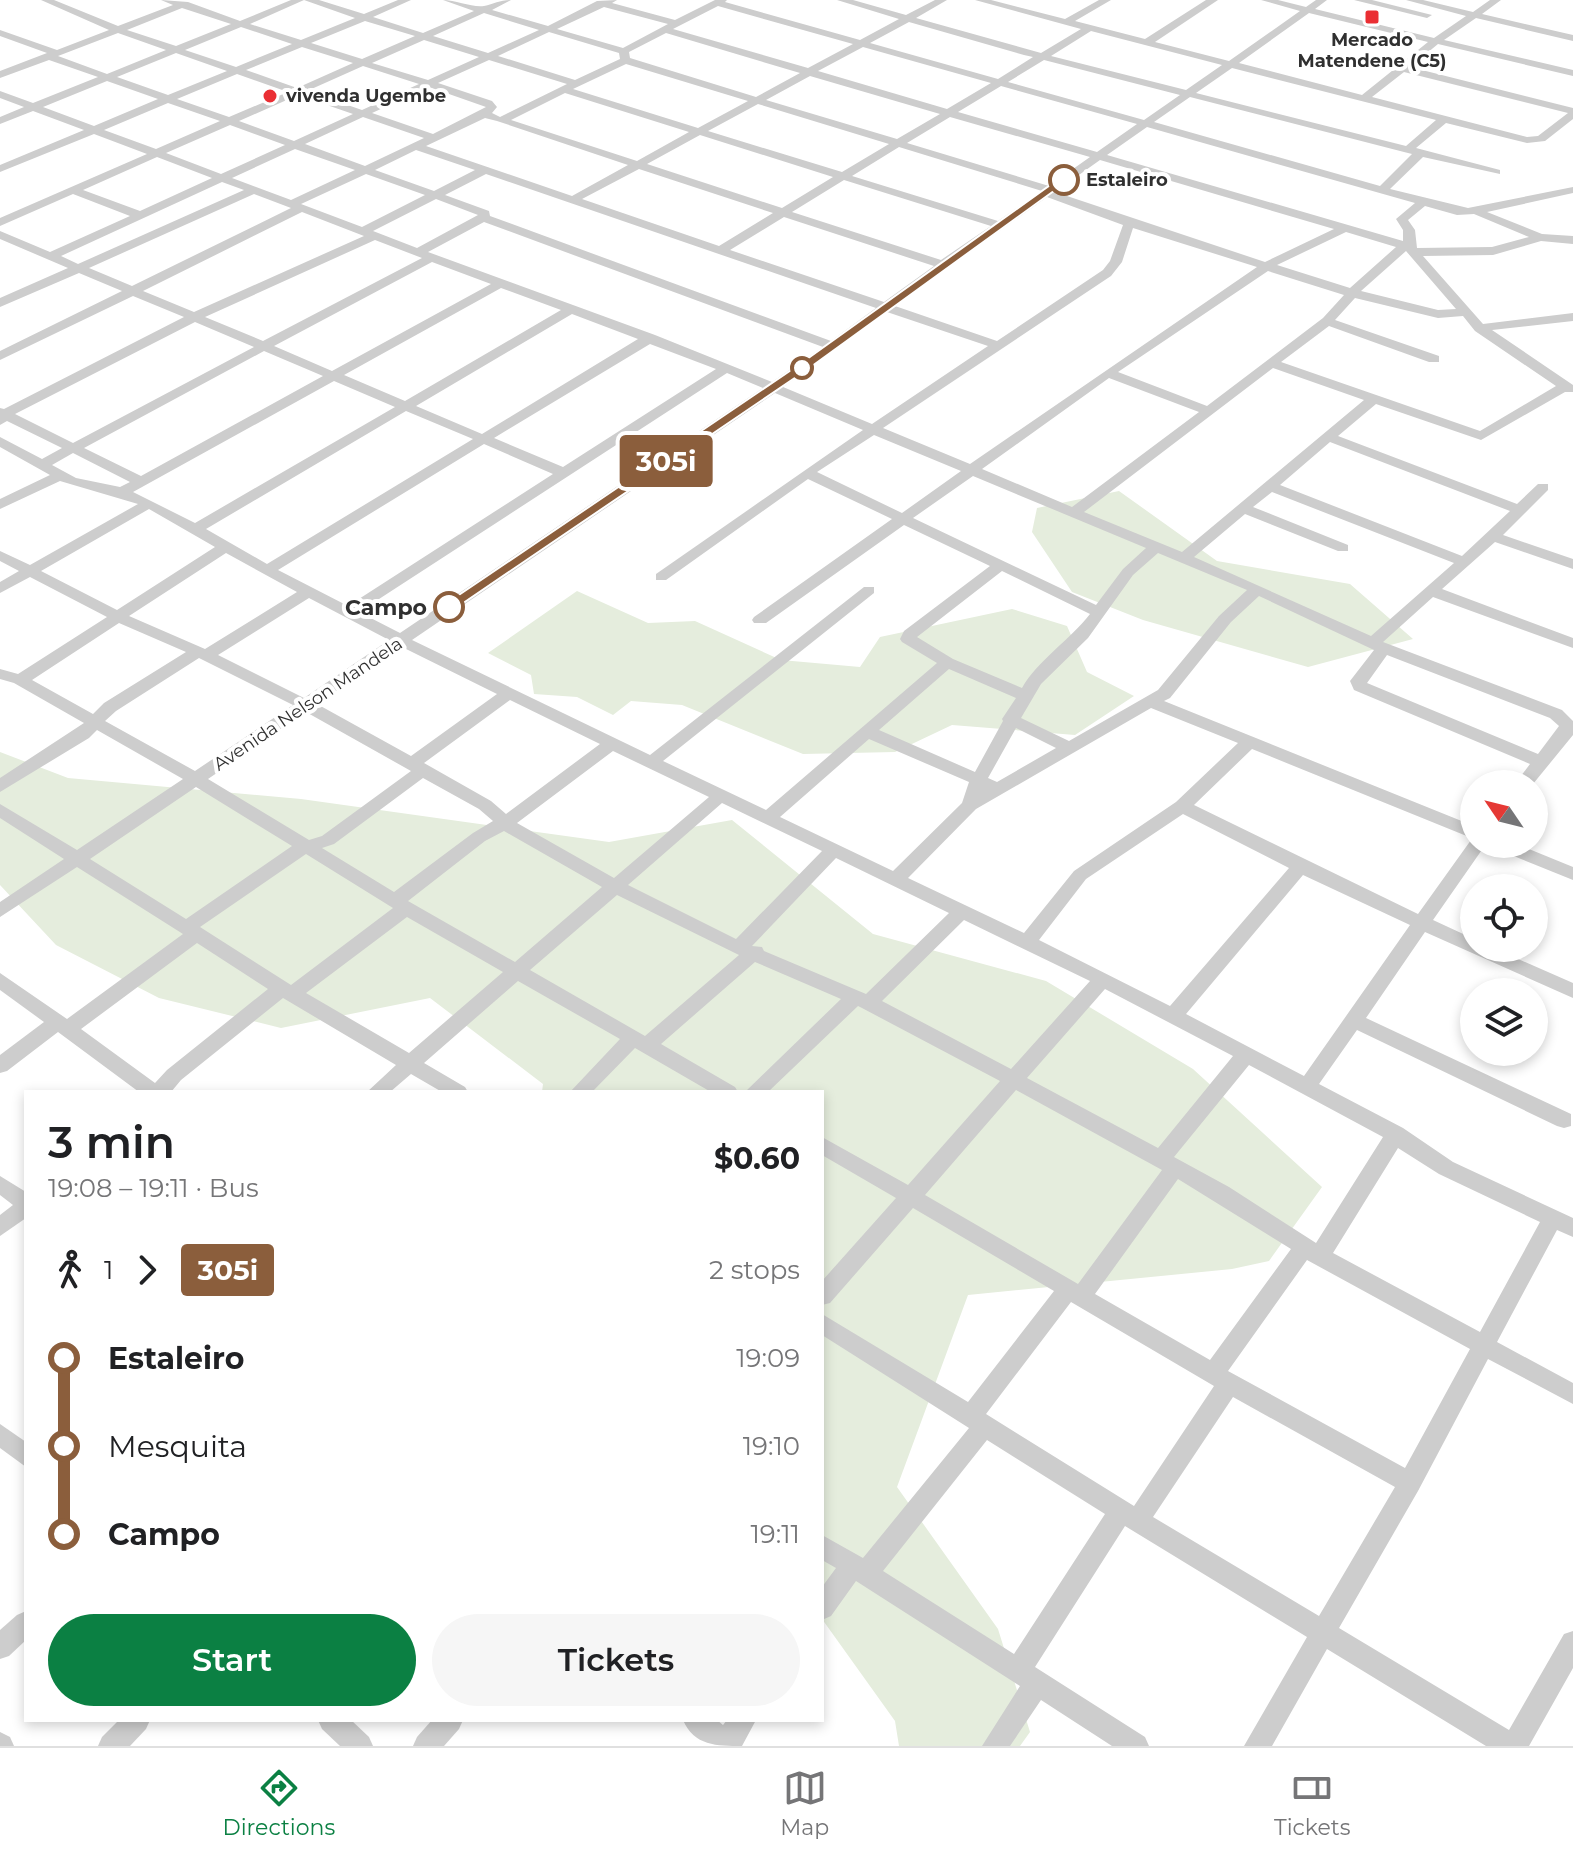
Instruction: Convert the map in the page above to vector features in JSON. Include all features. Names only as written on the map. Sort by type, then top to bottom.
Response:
[{"type":"street","points":[[46,0],[118,30],[434,138]]},
{"type":"street","points":[[58,6],[77,0]]},
{"type":"street","points":[[0,356],[133,291],[361,170],[485,114],[492,107],[488,103],[166,0]]},
{"type":"street","points":[[0,75],[196,0]]},
{"type":"street","points":[[0,121],[300,0]]},
{"type":"street","points":[[309,0],[490,56],[698,132],[999,225]]},
{"type":"street","points":[[0,169],[406,0]]},
{"type":"street","points":[[448,0],[548,29],[756,101],[1048,191],[1129,223],[1352,293],[1438,314],[1463,312]]},
{"type":"street","points":[[0,222],[506,0]]},
{"type":"street","points":[[590,0],[608,2],[678,24]]},
{"type":"street","points":[[842,0],[1496,172]]},
{"type":"street","points":[[576,198],[942,0]]},
{"type":"street","points":[[980,0],[999,2],[1145,44],[1534,141],[1573,113]]},
{"type":"street","points":[[1065,23],[1106,0]]},
{"type":"street","points":[[1145,44],[1213,0]]},
{"type":"street","points":[[1266,0],[1573,73]]},
{"type":"street","name":"Avenida Nelson Mandela","points":[[0,911],[774,387],[999,225],[1322,0]]},
{"type":"street","points":[[1359,0],[1464,23]]},
{"type":"street","points":[[1412,0],[1568,37],[1573,26]]},
{"type":"street","points":[[1364,98],[1436,41],[1496,0]]},
{"type":"street","points":[[502,120],[571,87],[720,1],[997,84],[1457,211],[1573,190]]},
{"type":"street","points":[[51,256],[608,2]]},
{"type":"street","points":[[722,249],[1088,29]]},
{"type":"street","points":[[665,30],[1347,227],[1410,248],[1493,251],[1540,237]]},
{"type":"street","points":[[0,33],[166,100],[482,212],[483,218]]},
{"type":"street","points":[[1402,68],[1573,113]]},
{"type":"street","points":[[0,94],[774,387],[1257,589],[1378,645],[1556,714],[1570,729],[1535,770]]},
{"type":"street","points":[[485,114],[943,265]]},
{"type":"street","points":[[1383,189],[1445,118]]},
{"type":"street","points":[[415,146],[888,304],[1000,346]]},
{"type":"street","points":[[0,157],[15,163]]},
{"type":"street","points":[[2,416],[192,318],[367,234],[485,170]]},
{"type":"street","points":[[73,190],[139,215]]},
{"type":"street","points":[[0,303],[252,191]]},
{"type":"street","points":[[1272,363],[1481,436],[1568,388],[1480,328],[1410,248],[1409,230],[1402,219],[1424,201]]},
{"type":"street","points":[[1473,210],[1540,237],[1573,240]]},
{"type":"street","points":[[416,253],[483,218],[832,346]]},
{"type":"street","points":[[661,577],[807,473],[1107,273],[1116,262],[1129,223]]},
{"type":"street","points":[[760,620],[1108,373],[1268,265],[1347,227]]},
{"type":"street","points":[[0,235],[564,473]]},
{"type":"street","points":[[1075,512],[1327,321],[1347,303],[1352,293],[1410,248]]},
{"type":"street","points":[[43,464],[430,258]]},
{"type":"street","points":[[122,492],[499,284]]},
{"type":"street","points":[[194,530],[570,310]]},
{"type":"street","points":[[1480,328],[1573,317]]},
{"type":"street","points":[[1327,321],[1434,359]]},
{"type":"street","points":[[267,570],[650,338]]},
{"type":"street","points":[[349,612],[726,368]]},
{"type":"street","points":[[1108,373],[1209,411]]},
{"type":"street","points":[[1184,558],[1372,400]]},
{"type":"street","points":[[2,416],[142,482]]},
{"type":"street","points":[[1328,437],[1520,510]]},
{"type":"street","points":[[0,441],[59,476],[84,485],[122,492],[149,503],[267,570],[401,640],[1103,979],[1308,1085],[1396,1134],[1446,1168],[1562,1224],[1484,1346],[1410,1483],[1257,1746]]},
{"type":"street","points":[[807,473],[998,567],[1099,612]]},
{"type":"street","points":[[0,505],[59,476]]},
{"type":"street","points":[[1270,486],[1465,562]]},
{"type":"street","points":[[1541,762],[1360,686],[1358,681],[1378,645],[1429,590],[1465,562],[1543,487]]},
{"type":"street","points":[[0,588],[149,503]]},
{"type":"street","points":[[1243,508],[1343,548]]},
{"type":"street","points":[[1493,536],[1573,564]]},
{"type":"street","points":[[7,679],[119,617],[134,602],[225,547]]},
{"type":"street","points":[[970,805],[978,781],[1023,695],[1082,635],[1128,572],[1156,547]]},
{"type":"street","points":[[0,555],[119,617],[202,653],[306,705],[485,805],[519,834],[616,887],[862,1001],[1013,1079],[1169,1163],[1312,1251],[1573,1394]]},
{"type":"street","points":[[998,567],[908,635],[911,643],[947,662],[1023,695]]},
{"type":"street","points":[[896,879],[970,805],[1151,702],[1179,680],[1225,619],[1257,589]]},
{"type":"street","points":[[651,762],[869,590]]},
{"type":"street","points":[[1429,590],[1573,643]]},
{"type":"street","points":[[0,786],[96,723],[110,707],[309,591]]},
{"type":"street","points":[[768,818],[870,733],[947,662]]},
{"type":"street","points":[[7,679],[96,723],[196,779],[400,904],[725,1090]]},
{"type":"street","points":[[0,1066],[63,1025],[308,847],[328,840],[509,693]]},
{"type":"street","points":[[1151,702],[1460,827]]},
{"type":"street","points":[[1010,719],[1069,748]]},
{"type":"street","points":[[870,733],[978,781],[1000,787]]},
{"type":"street","points":[[1027,942],[1080,875],[1182,806],[1250,741]]},
{"type":"street","points":[[161,1090],[174,1075],[400,904],[479,837],[505,822],[611,744]]},
{"type":"street","points":[[379,1090],[720,796]]},
{"type":"street","points":[[1182,806],[1460,941]]},
{"type":"street","points":[[0,810],[287,991],[455,1090]]},
{"type":"street","points":[[582,1090],[747,950],[834,850]]},
{"type":"street","points":[[1308,1085],[1467,858]]},
{"type":"street","points":[[1534,858],[1573,874]]},
{"type":"street","points":[[1173,1016],[1300,866]]},
{"type":"street","points":[[757,1090],[962,911]]},
{"type":"street","points":[[1507,962],[1573,991]]},
{"type":"street","points":[[824,1294],[1103,979]]},
{"type":"street","points":[[0,980],[150,1090]]},
{"type":"street","points":[[1353,1020],[1564,1120]]},
{"type":"street","points":[[824,1606],[858,1571],[1076,1292],[1246,1054]]},
{"type":"street","points":[[995,1746],[1027,1676],[1129,1516],[1221,1378],[1396,1134]]},
{"type":"street","points":[[824,1146],[1221,1378],[1410,1483]]},
{"type":"street","points":[[0,1184],[24,1202]]},
{"type":"street","points":[[0,1227],[24,1206]]},
{"type":"street","points":[[824,1324],[1129,1516],[1513,1746],[1573,1643]]},
{"type":"street","points":[[0,1434],[24,1454]]},
{"type":"street","points":[[824,1547],[1136,1746]]},
{"type":"street","points":[[0,1647],[24,1625]]},
{"type":"street","points":[[111,1746],[135,1722]]},
{"type":"street","points":[[333,1722],[360,1746]]},
{"type":"street","points":[[426,1746],[448,1722]]},
{"type":"street","points":[[698,1722],[726,1745],[742,1722]]},
{"type":"green space","points":[[1119,491],[1217,561],[1350,584],[1413,639],[1308,667],[1143,620],[1072,592],[1032,532],[1037,508]]},
{"type":"green space","points":[[577,591],[648,623],[695,621],[781,660],[860,667],[880,637],[1012,609],[1067,626],[1087,672],[1134,696],[1075,735],[952,725],[895,752],[803,754],[682,705],[631,701],[613,715],[577,697],[534,694],[531,675],[488,653]]},
{"type":"green space","points":[[0,752],[68,778],[301,799],[609,842],[732,820],[873,934],[1046,981],[1193,1069],[1322,1187],[1269,1261],[1232,1269],[968,1295],[897,1487],[998,1629],[1030,1732],[1020,1746],[899,1746],[895,1721],[824,1622],[824,1090],[542,1090],[543,1084],[430,998],[281,1028],[159,998],[56,945],[0,885]]},
{"type":"bus line","name":"305i","points":[[449,607],[804,367],[1064,180]]},
{"type":"place","name":"Mercado Matendene (C5)","points":[[1372,17]]},
{"type":"place","name":"vivenda Ugembe","points":[[270,96]]},
{"type":"place","name":"Estaleiro","points":[[1064,180]]},
{"type":"place","name":"Campo","points":[[449,607]]}]
